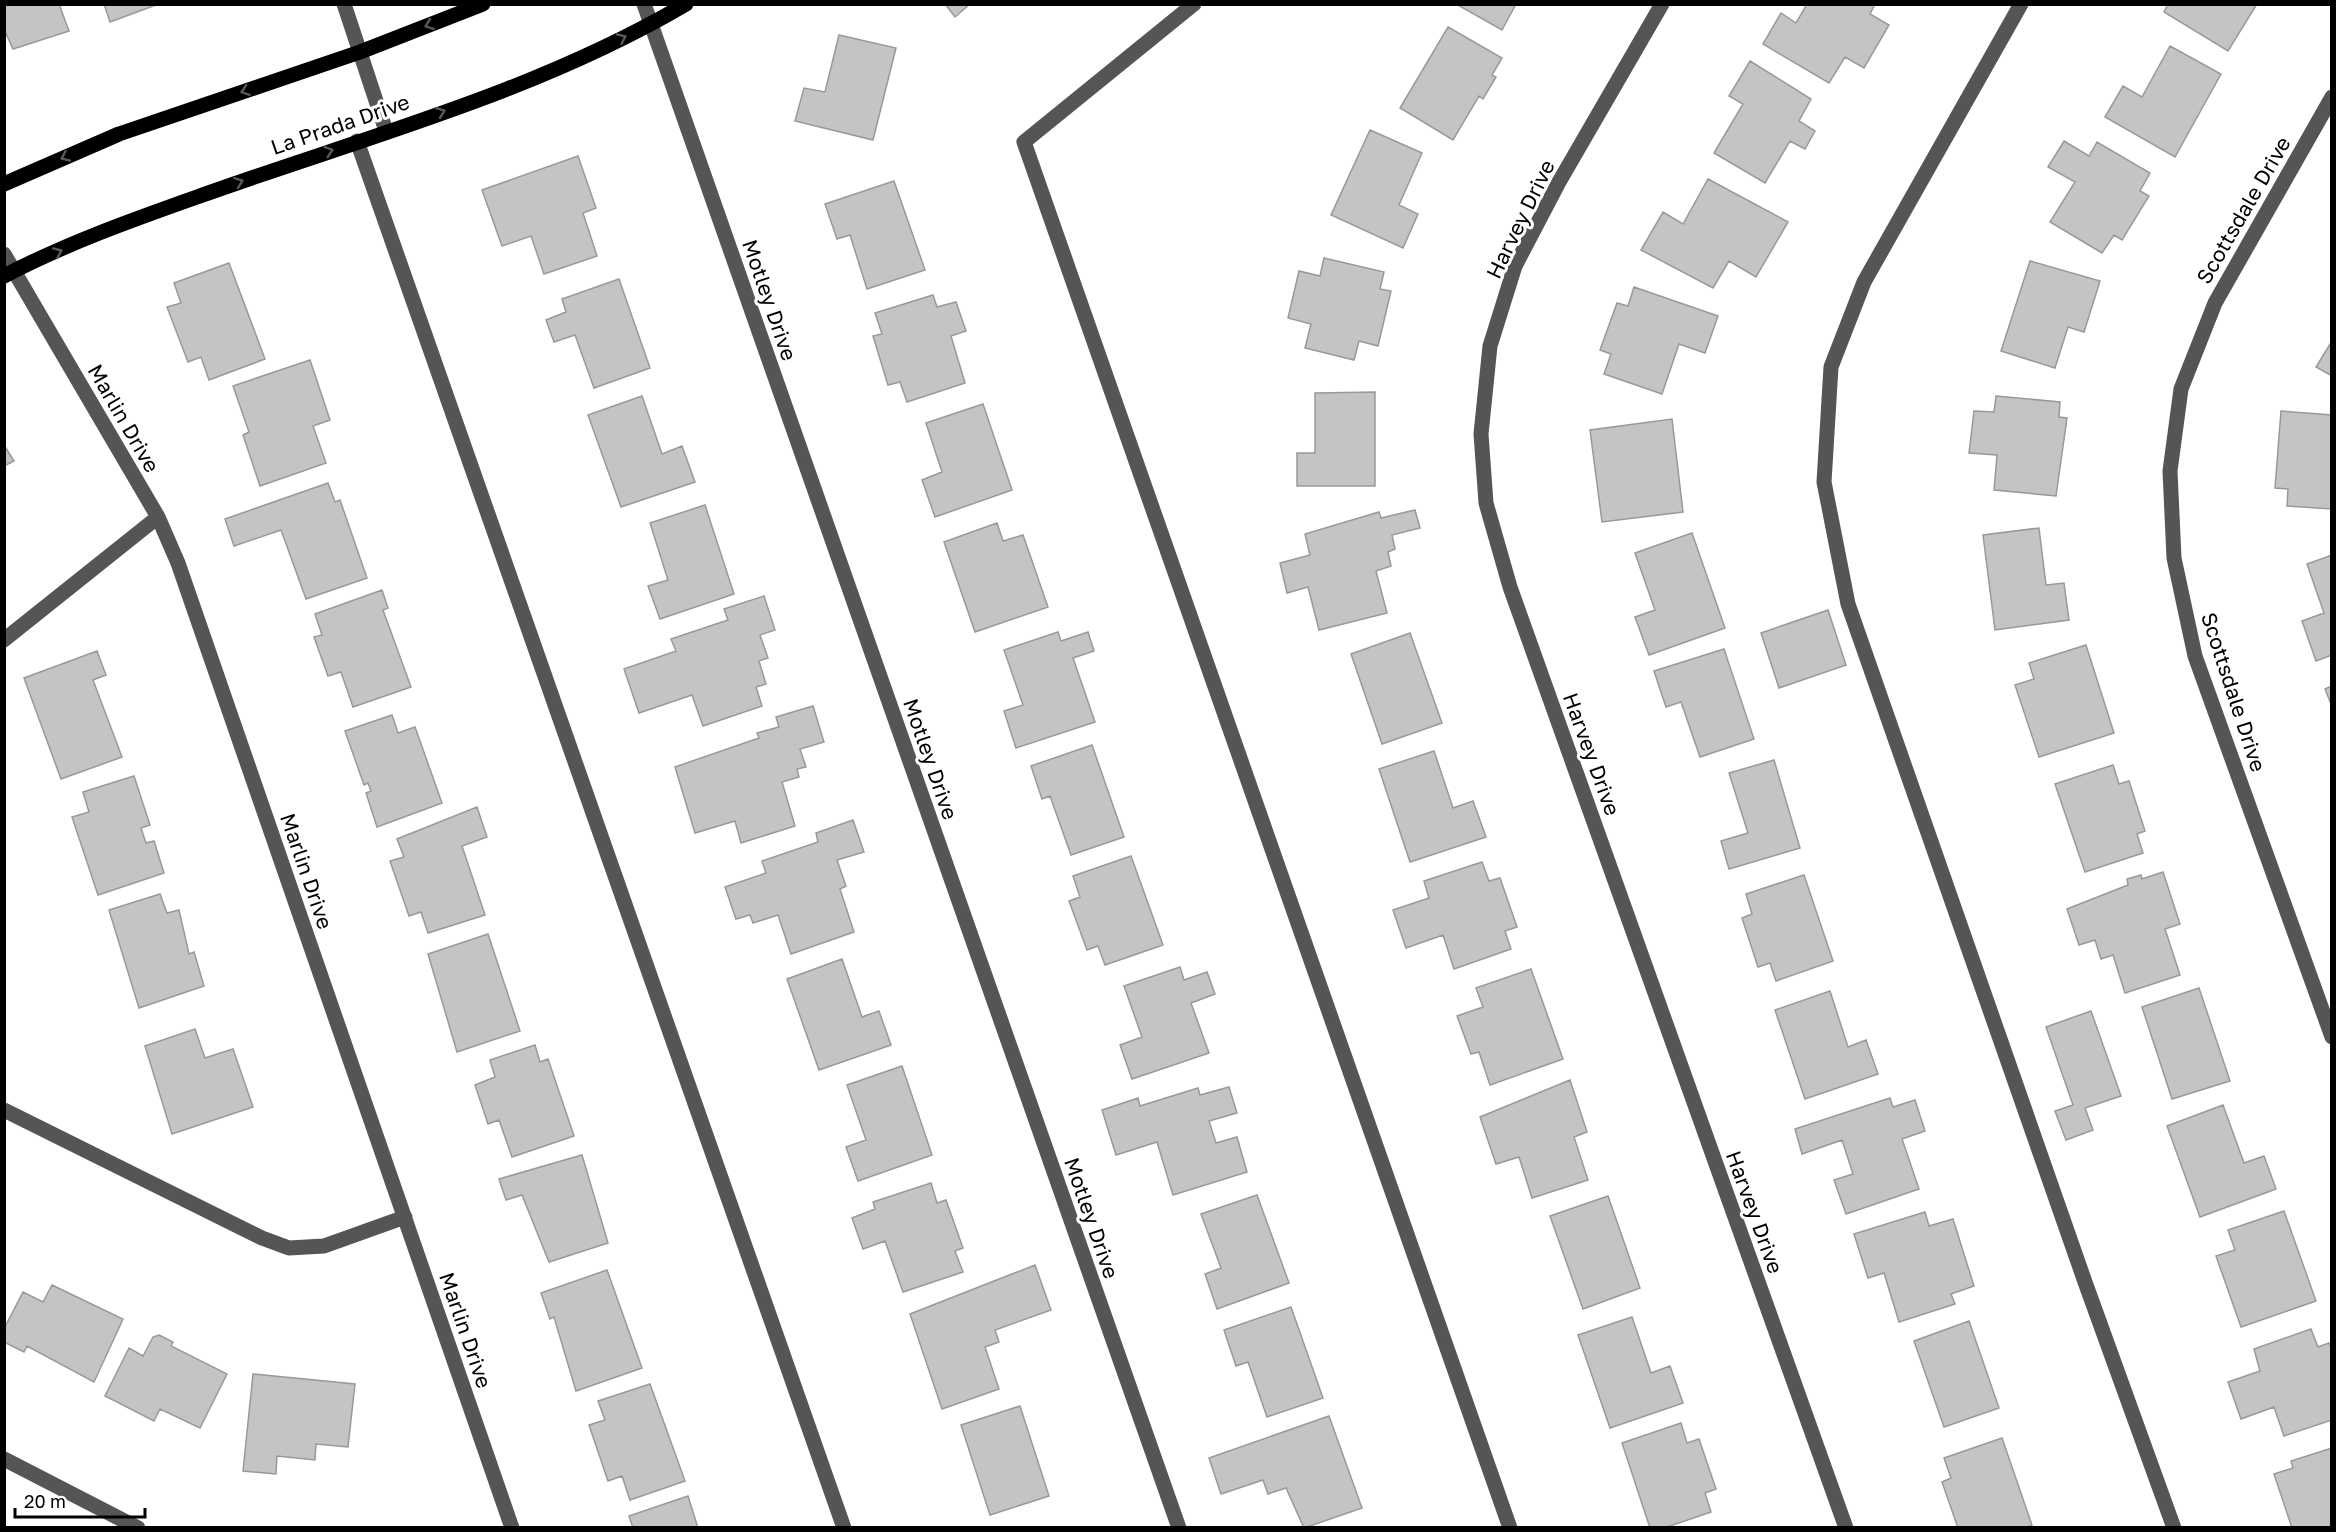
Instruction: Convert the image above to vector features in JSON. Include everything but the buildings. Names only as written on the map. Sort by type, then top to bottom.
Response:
[{"type":"main road","points":[[4,184],[119,134],[360,52],[483,4]]},
{"type":"main road","name":"La Prada Drive","points":[[9,274],[130,221],[525,82],[651,25],[686,4]]},
{"type":"street","points":[[344,4],[386,131]]},
{"type":"street","name":"Motley Drive","points":[[644,4],[1179,1527]]},
{"type":"street","points":[[1194,4],[1024,142],[1510,1527]]},
{"type":"street","name":"Harvey Drive","points":[[1662,4],[1559,182],[1515,266],[1490,346],[1481,434],[1486,503],[1510,587],[1845,1527]]},
{"type":"street","points":[[2021,4],[1864,282],[1831,368],[1824,482],[1848,604],[2085,1282],[2174,1527]]},
{"type":"street","name":"Scottsdale Drive","points":[[2331,97],[2215,303],[2181,389],[2170,471],[2174,558],[2195,656],[2331,1036]]},
{"type":"street","points":[[357,141],[844,1527]]},
{"type":"street","name":"Marlin Drive","points":[[4,254],[9,274],[158,517],[178,563],[512,1527]]},
{"type":"street","points":[[4,640],[158,517]]},
{"type":"street","points":[[4,1110],[262,1238],[289,1248],[324,1246],[405,1217]]},
{"type":"street","points":[[4,1460],[138,1527]]}]
